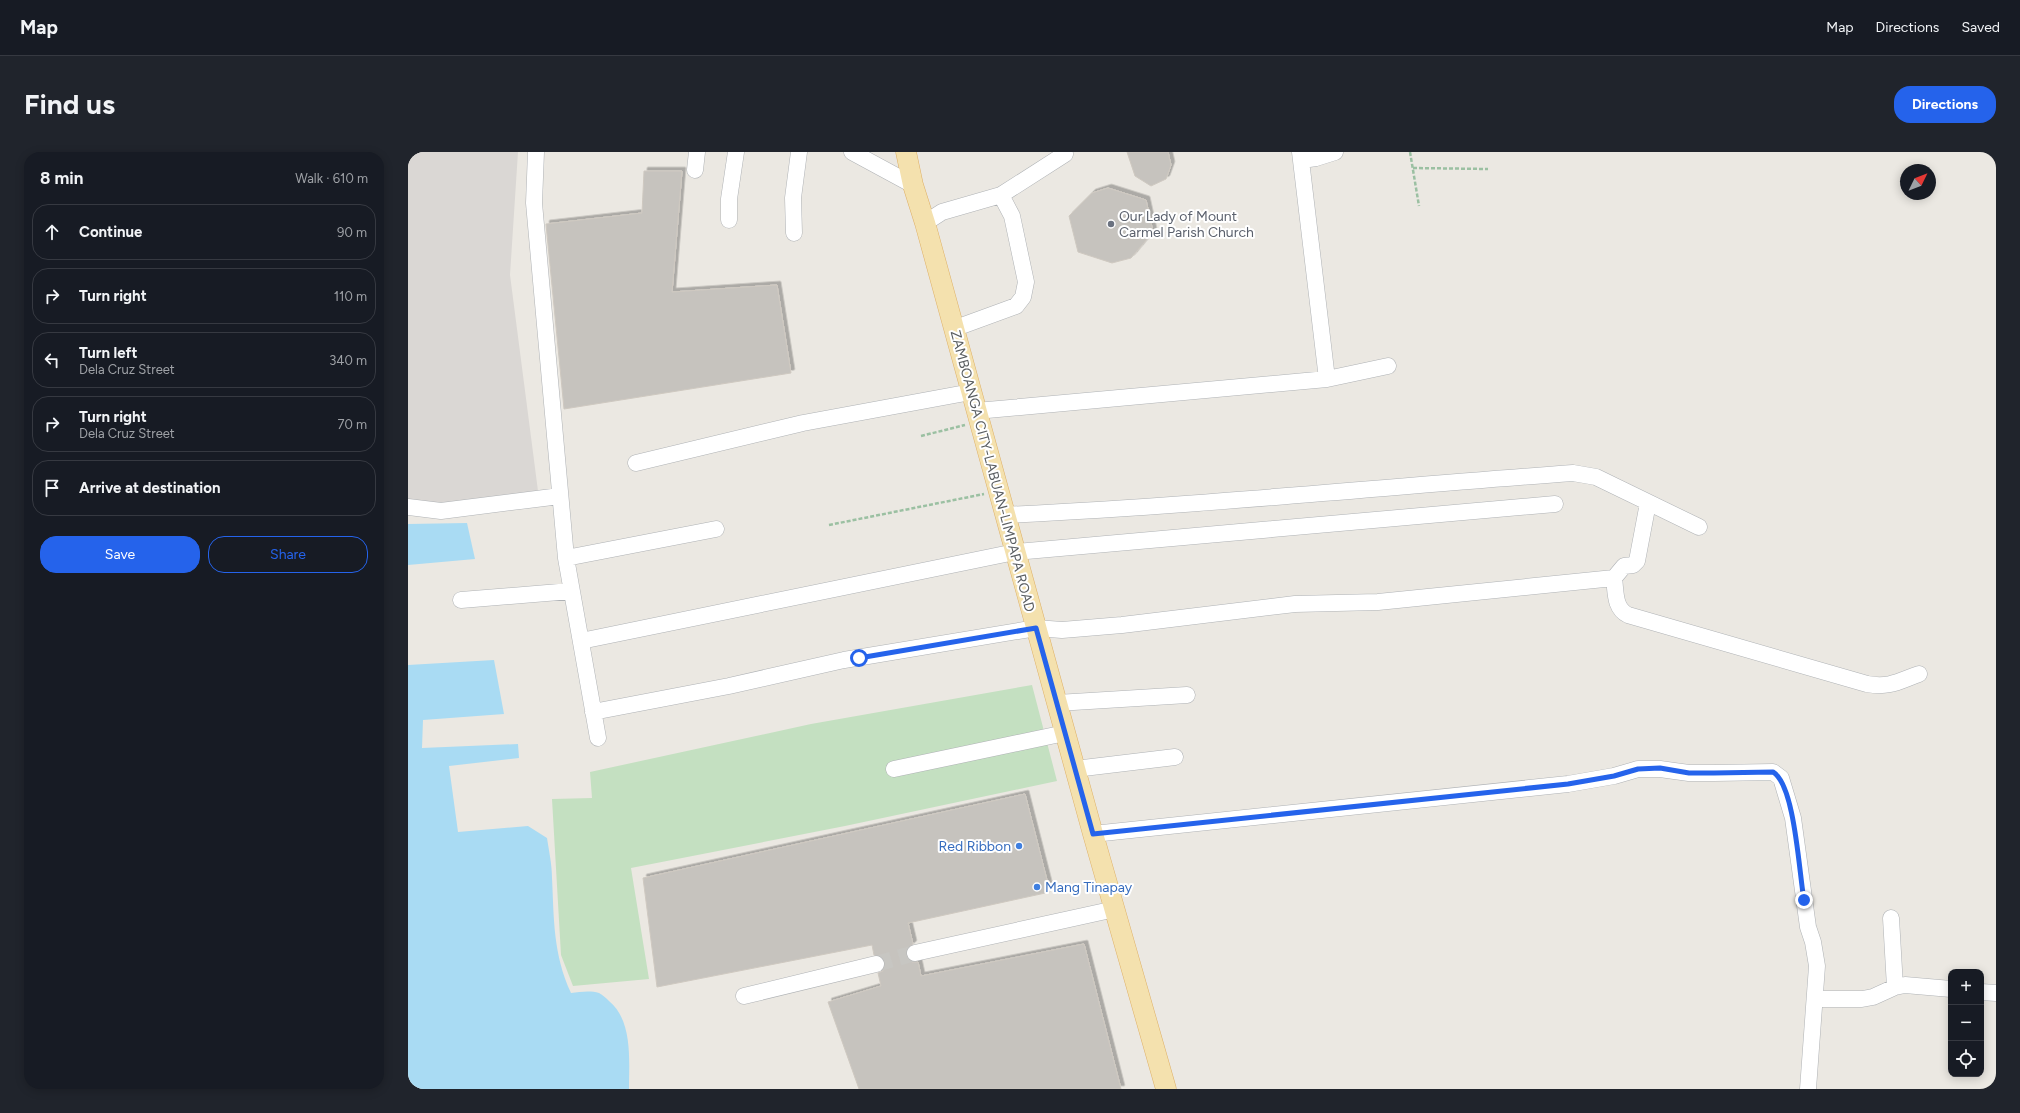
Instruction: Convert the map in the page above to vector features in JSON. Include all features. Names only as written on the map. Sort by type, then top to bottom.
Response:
[{"type":"main road","name":"ZAMBOANGA CITY-LABUAN-LIMPAPA ROAD","points":[[906,152],[913,185],[925,223],[1093,834],[1166,1089]]},
{"type":"street","points":[[536,152],[534,203],[566,558],[598,738]]},
{"type":"street","points":[[695,170],[697,152]]},
{"type":"street","points":[[729,220],[729,199],[736,152]]},
{"type":"street","points":[[794,233],[793,198],[799,152]]},
{"type":"street","points":[[852,152],[913,185]]},
{"type":"street","points":[[1327,379],[1301,156],[1335,152]]},
{"type":"street","points":[[925,223],[942,212],[1001,195],[1065,154]]},
{"type":"street","points":[[954,329],[1016,306],[1023,297],[1026,282],[1012,216],[1001,195]]},
{"type":"street","points":[[978,416],[1327,379],[1388,366]]},
{"type":"street","points":[[636,463],[803,423],[971,392]]},
{"type":"street","points":[[1005,515],[1241,501],[1408,485],[1573,473],[1596,477],[1699,527]]},
{"type":"street","points":[[408,507],[441,511],[560,496]]},
{"type":"street","points":[[593,712],[729,686],[844,660],[1036,628],[1062,630],[1122,625],[1295,604],[1378,602],[1614,578],[1624,566],[1633,565],[1637,561],[1640,554],[1648,503]]},
{"type":"street","points":[[580,641],[1015,552],[1555,504]]},
{"type":"street","points":[[566,558],[716,529]]},
{"type":"street","points":[[1614,578],[1618,605],[1622,611],[1628,615],[1867,684],[1878,686],[1896,684],[1919,674]]},
{"type":"street","points":[[461,600],[571,591]]},
{"type":"street","points":[[1057,703],[1187,695]]},
{"type":"street","points":[[894,769],[1065,733]]},
{"type":"street","points":[[1075,769],[1175,757]]},
{"type":"street","points":[[1093,834],[1568,784],[1614,776],[1638,769],[1660,768],[1689,773],[1773,772],[1781,778],[1793,818],[1808,927],[1813,942],[1817,966],[1816,999],[1810,1046],[1808,1089]]},
{"type":"street","points":[[915,953],[1115,909]]},
{"type":"street","points":[[1891,918],[1895,987]]},
{"type":"street","points":[[744,996],[876,964]]},
{"type":"street","points":[[1816,999],[1862,999],[1873,997],[1895,987],[1905,985],[1948,989]]},
{"type":"street","points":[[1984,992],[1996,993]]},
{"type":"path","points":[[1410,152],[1419,206]]},
{"type":"path","points":[[1413,168],[1488,169]]},
{"type":"path","points":[[921,436],[978,416]]},
{"type":"path","points":[[829,525],[998,491]]},
{"type":"shaded area","points":[[408,152],[518,152],[510,275],[538,491],[408,507]]},
{"type":"green space","points":[[1032,685],[1057,781],[845,826],[631,868],[649,979],[573,986],[561,955],[552,799],[592,798],[590,772],[811,724]]},
{"type":"water","points":[[467,523],[475,559],[408,565],[408,524]]},
{"type":"water","points":[[494,660],[504,714],[423,720],[422,748],[518,744],[519,758],[449,766],[458,832],[528,826],[547,838],[552,868],[553,908],[556,936],[565,979],[571,993],[589,991],[599,993],[617,1009],[626,1030],[628,1042],[629,1089],[408,1089],[408,665]]},
{"type":"building","points":[[1127,152],[1168,152],[1171,165],[1166,179],[1151,186],[1135,176]]},
{"type":"building","points":[[644,171],[682,171],[672,292],[777,285],[791,373],[564,409],[546,224],[642,213]]},
{"type":"building","name":"Our Lady of Mount Carmel Parish Church","points":[[1108,188],[1146,200],[1153,232],[1131,258],[1112,263],[1078,252],[1069,216],[1092,193]]},
{"type":"building","points":[[1025,794],[1050,892],[908,923],[913,944],[906,950],[906,955],[912,962],[918,962],[921,976],[1084,944],[1121,1089],[859,1089],[828,1002],[881,986],[878,973],[883,971],[885,962],[883,957],[874,955],[872,945],[657,987],[643,878]]},
{"type":"tunnel","points":[[876,964],[915,953]]},
{"type":"place","name":"Our Lady of Mount Carmel Parish Church","points":[[1111,224]]},
{"type":"place","name":"Red Ribbon","points":[[1019,846]]},
{"type":"place","name":"Mang Tinapay","points":[[1037,887]]},
{"type":"route","points":[[859,658],[1036,628],[1093,834],[1568,784],[1614,776],[1638,769],[1660,768],[1689,773],[1773,772],[1778,774],[1781,778],[1793,818],[1799,873],[1804,900]]}]
